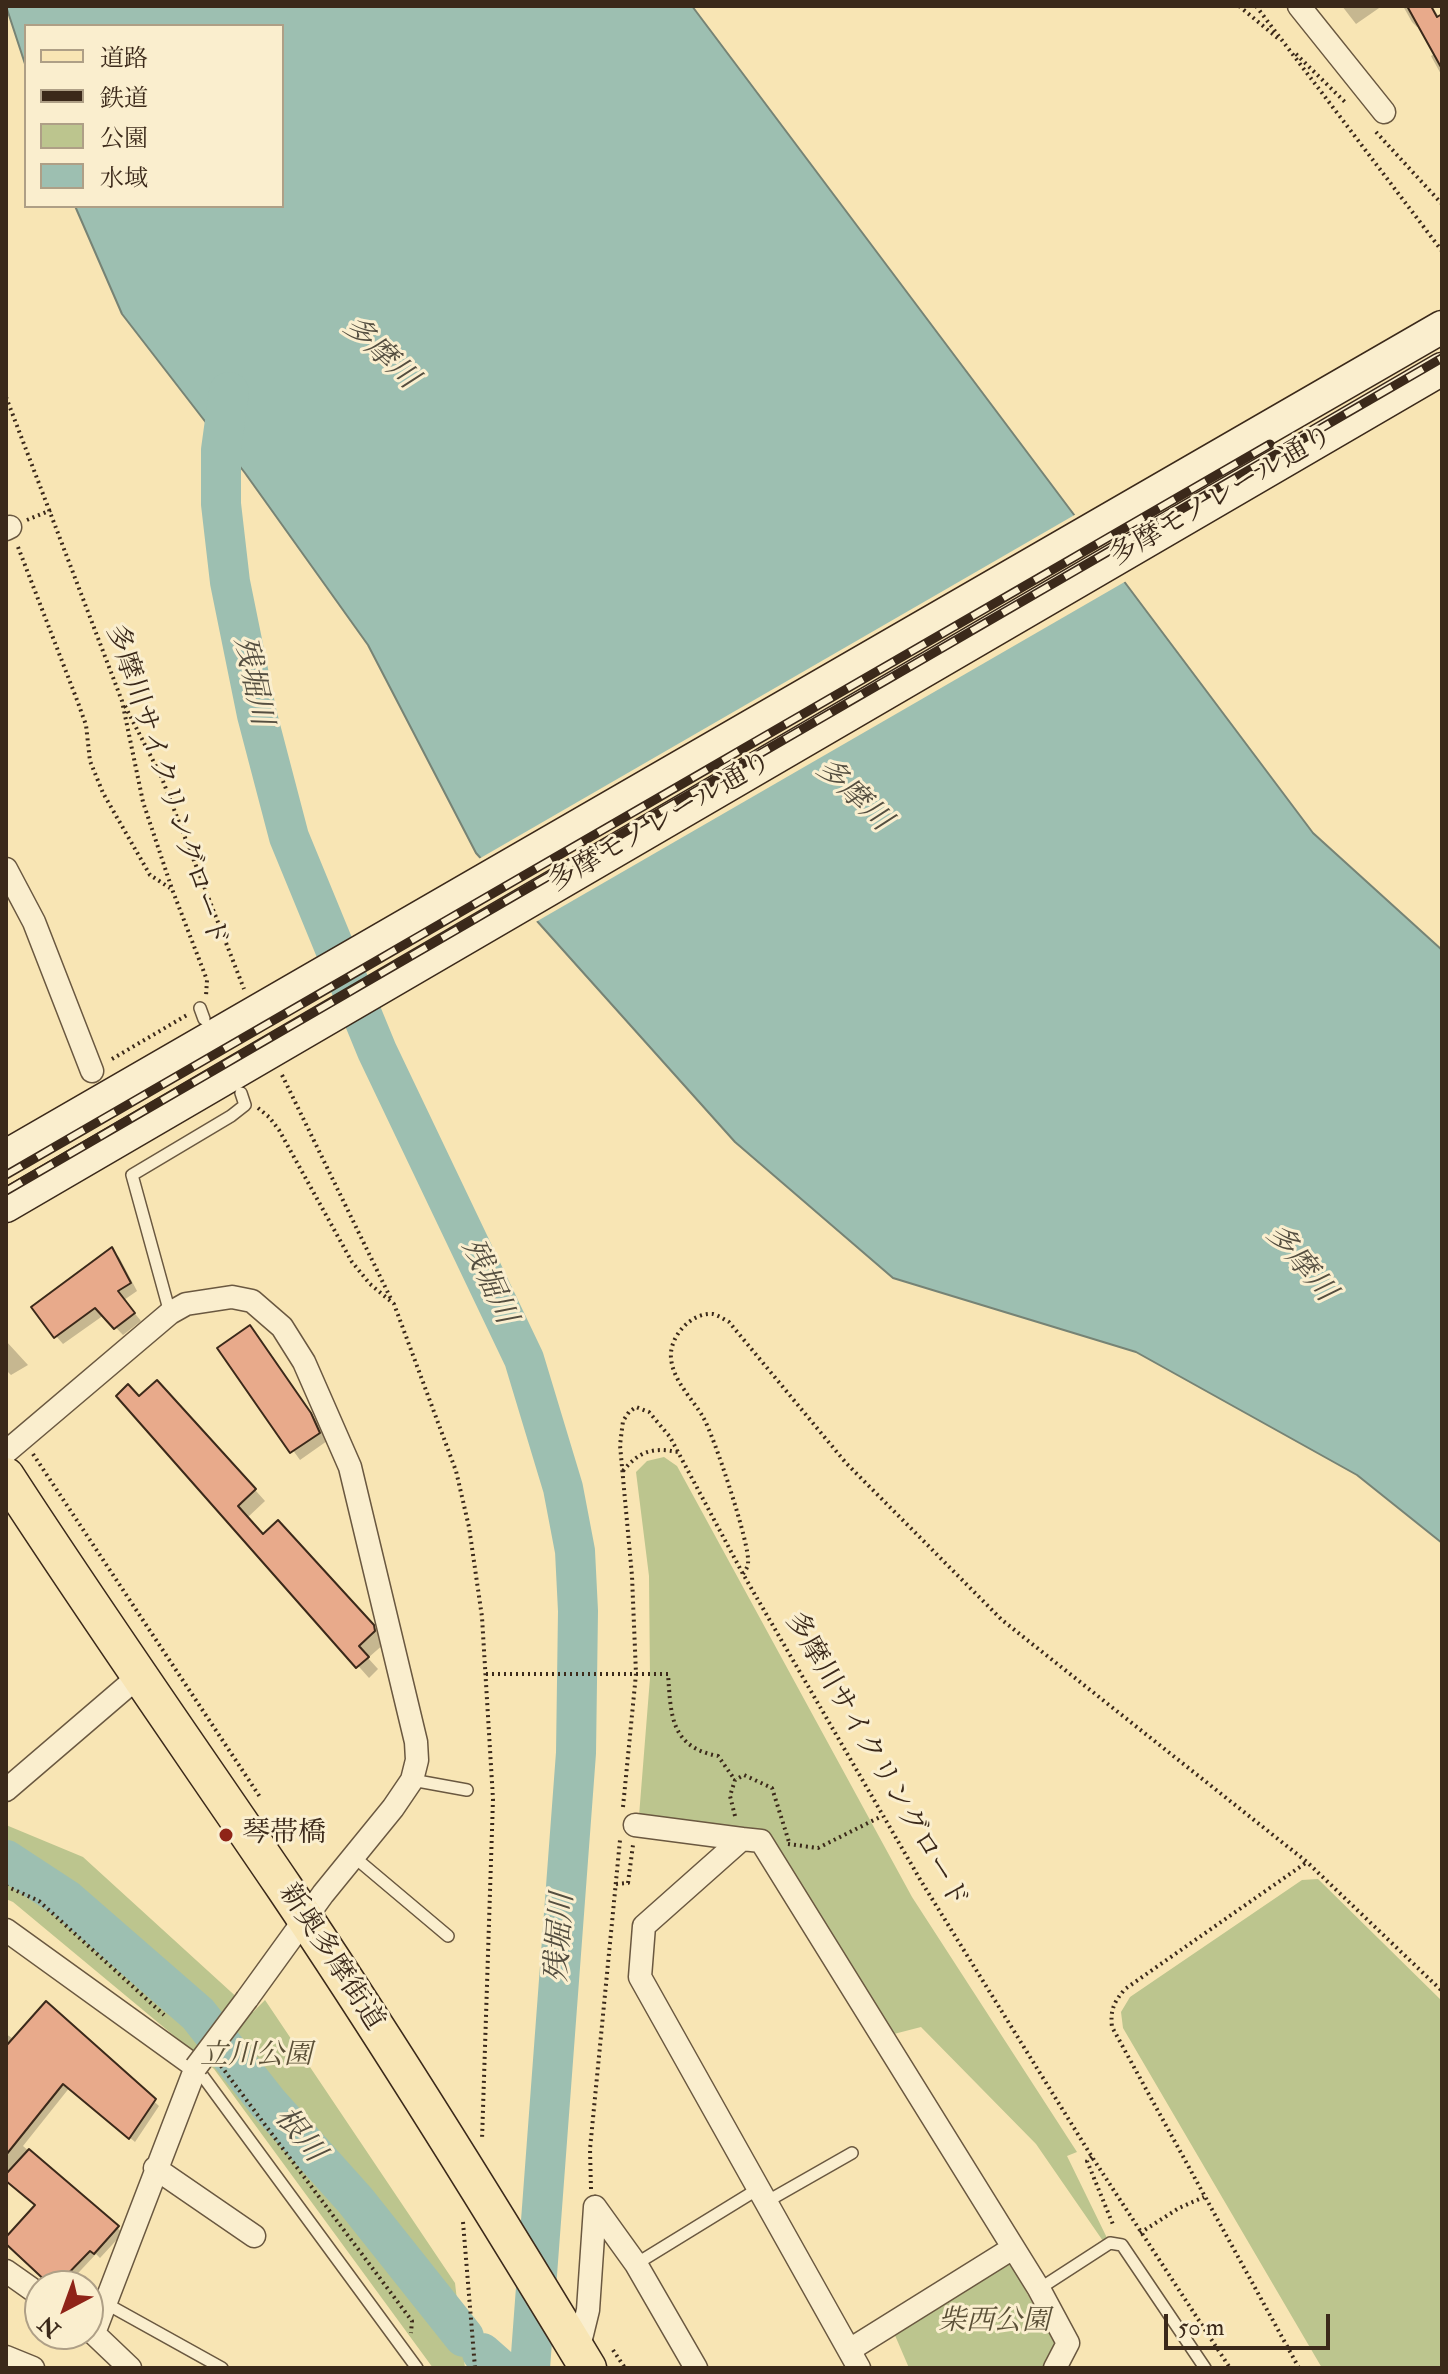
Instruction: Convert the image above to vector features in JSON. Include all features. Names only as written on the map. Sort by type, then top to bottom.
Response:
[{"type":"main road","name":"多摩モノレール通り","points":[[6,1156],[257,1004],[1442,327]]},
{"type":"main road","name":"多摩モノレール通り","points":[[6,1206],[280,1054],[1442,369]]},
{"type":"main road","name":"新奥多摩街道","points":[[6,1476],[305,1920],[468,2201],[583,2359]]},
{"type":"street","points":[[1299,6],[1384,112]]},
{"type":"street","points":[[6,869],[34,922],[92,1071]]},
{"type":"street","points":[[14,1446],[170,1313],[186,1304],[232,1297],[252,1301],[282,1327],[304,1362],[350,1467],[416,1742],[417,1760],[412,1780],[196,2067],[105,2303]]},
{"type":"street","points":[[6,1790],[139,1676]]},
{"type":"street","points":[[626,1824],[761,1841],[1039,2289],[1068,2343],[1055,2368]]},
{"type":"street","points":[[742,1839],[644,1926],[640,1977],[855,2359],[1013,2248]]},
{"type":"street","points":[[6,1930],[196,2067]]},
{"type":"street","points":[[155,2168],[254,2236]]},
{"type":"street","points":[[595,2207],[636,2264],[696,2368]]},
{"type":"street","points":[[583,2359],[595,2207]]},
{"type":"street","points":[[6,2271],[24,2284]]},
{"type":"street","points":[[104,2343],[130,2368]]},
{"type":"lane","points":[[170,1313],[132,1175],[231,1116],[243,1099]]},
{"type":"lane","points":[[412,1780],[467,1790]]},
{"type":"lane","points":[[353,1856],[448,1936]]},
{"type":"lane","points":[[196,2067],[417,2368]]},
{"type":"lane","points":[[636,2264],[762,2196],[852,2153]]},
{"type":"lane","points":[[1039,2289],[1110,2243],[1122,2245],[1205,2368]]},
{"type":"lane","points":[[105,2303],[222,2368]]},
{"type":"path","points":[[1239,6],[1287,45]]},
{"type":"path","points":[[1256,6],[1442,251]]},
{"type":"path","name":"多摩川サイクリングロード","points":[[6,397],[122,701],[143,802],[207,980],[202,1013],[92,1071]]},
{"type":"path","points":[[8,528],[86,725],[90,761],[103,793],[150,875],[172,889]]},
{"type":"path","points":[[122,701],[161,776],[257,1004]]},
{"type":"path","points":[[280,1054],[394,1304],[456,1471],[471,1542],[482,1617],[493,1799],[482,2150]]},
{"type":"path","points":[[243,1099],[269,1117],[352,1262],[370,1284],[394,1304]]},
{"type":"path","points":[[743,1574],[749,1562],[742,1529],[705,1420],[676,1377],[671,1357],[674,1339],[683,1327],[695,1318],[714,1314],[729,1322],[846,1463],[1002,1620],[1307,1862],[1442,1991]]},
{"type":"path","name":"多摩川サイクリングロード","points":[[626,1824],[636,1674],[632,1576],[622,1473],[623,1421],[636,1407],[657,1419],[680,1453],[743,1574],[882,1816],[1092,2157],[1230,2368]]},
{"type":"path","points":[[14,1446],[267,1807]]},
{"type":"path","points":[[622,1473],[641,1453],[663,1449],[680,1453]]},
{"type":"path","points":[[486,1674],[668,1674],[671,1715],[681,1738],[701,1753],[718,1756],[735,1780]]},
{"type":"path","points":[[742,1839],[730,1796],[735,1780],[744,1775],[772,1788],[789,1844]]},
{"type":"path","points":[[818,1848],[882,1816]]},
{"type":"path","points":[[616,1884],[628,1883],[626,1824]]},
{"type":"path","points":[[595,2207],[589,2179],[590,2149],[616,1884],[626,1824]]},
{"type":"path","points":[[1299,2368],[1112,2027],[1111,2014],[1115,2001],[1125,1989],[1307,1862]]},
{"type":"path","points":[[1092,2157],[1087,2161],[1122,2245]]},
{"type":"path","points":[[1140,2232],[1204,2197]]},
{"type":"path","points":[[468,2201],[464,2223],[475,2368]]},
{"type":"green space","points":[[664,1457],[677,1466],[912,1897],[1077,2152],[1067,2156],[1107,2238],[1103,2241],[1036,2144],[921,2027],[890,2035],[766,1835],[639,1816],[650,1678],[649,1576],[636,1472],[647,1461]]},
{"type":"green space","name":"立川公園","points":[[6,1825],[83,1857],[253,2012],[265,2000],[455,2283],[465,2368],[433,2368],[214,2069],[6,1899]]},
{"type":"green space","points":[[1318,1879],[1442,2001],[1442,2368],[1322,2368],[1123,2028],[1121,2012],[1130,1997],[1302,1880]]},
{"type":"green space","name":"柴西公園","points":[[1009,2261],[1056,2345],[1043,2368],[909,2368],[894,2333]]},
{"type":"water","name":"多摩川","points":[[6,6],[692,6],[1313,833],[1442,950],[1442,1543],[1357,1475],[1136,1352],[893,1278],[735,1142],[476,853],[368,645],[245,473],[122,314],[76,208],[284,208],[284,24],[24,24],[24,61]]},
{"type":"pier","points":[[1078,513],[1128,580],[534,923],[477,860]]},
{"type":"building","points":[[1407,6],[1431,6],[1437,17],[1442,14],[1442,69]]},
{"type":"building","points":[[112,1247],[131,1283],[118,1291],[135,1313],[114,1329],[95,1308],[54,1338],[31,1307]]},
{"type":"building","points":[[250,1325],[311,1413],[320,1433],[290,1453],[217,1348]]},
{"type":"building","points":[[157,1380],[256,1489],[238,1506],[263,1534],[278,1520],[374,1625],[375,1631],[359,1646],[369,1657],[356,1668],[116,1396],[128,1384],[139,1396]]},
{"type":"building","points":[[46,2001],[156,2099],[129,2139],[63,2084],[6,2155],[6,2046]]},
{"type":"building","points":[[29,2149],[119,2226],[94,2254],[90,2251],[72,2270],[34,2270],[6,2244],[6,2237],[35,2205],[6,2181],[6,2174]]},
{"type":"waterway","name":"残堀川","points":[[229,392],[221,450],[221,504],[230,582],[257,715],[289,837],[377,1051],[524,1359],[563,1488],[575,1551],[578,1611],[576,1753],[530,2368]]},
{"type":"waterway","name":"根川","points":[[6,1860],[67,1900],[198,2014],[268,2103],[355,2200],[464,2337]]},
{"type":"waterway","name":"根川","points":[[482,2353],[499,2368]]},
{"type":"railway","points":[[6,1191],[1442,358]]},
{"type":"railway","points":[[6,1175],[1270,444]]},
{"type":"place","name":"琴帯橋","points":[[226,1835]]}]
